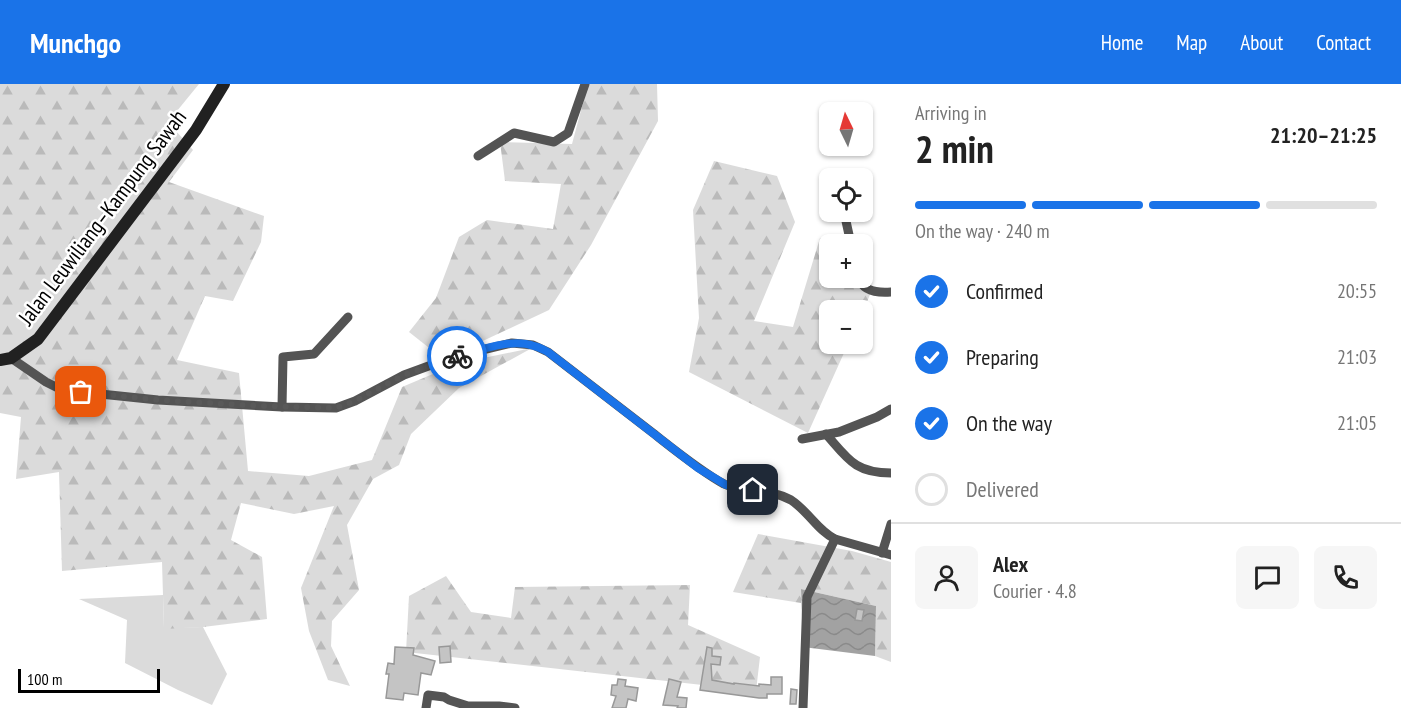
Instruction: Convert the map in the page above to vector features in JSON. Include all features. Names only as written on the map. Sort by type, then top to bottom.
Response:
[{"type":"main road","name":"Jalan Leuwiliang–Kampung Sawah","points":[[6,359],[38,339],[196,130],[224,84]]},
{"type":"street","points":[[478,156],[514,133],[554,142],[568,133],[585,84]]},
{"type":"street","points":[[865,288],[878,292],[891,292]]},
{"type":"street","points":[[282,407],[283,357],[314,354],[348,317]]},
{"type":"street","points":[[6,359],[62,390],[158,400],[336,408],[355,401],[404,375],[453,357],[512,343],[533,345],[548,352],[698,468],[726,485],[768,492],[790,500],[828,536],[887,554],[891,524]]},
{"type":"street","points":[[802,439],[839,432],[891,409]]},
{"type":"street","points":[[826,434],[851,463],[867,470],[891,473]]},
{"type":"street","points":[[803,708],[807,597],[835,539]]},
{"type":"street","points":[[426,708],[428,695],[444,697],[468,706],[515,708]]},
{"type":"green space","points":[[0,84],[199,84],[168,122],[193,150],[169,182],[264,216],[261,242],[233,301],[205,296],[177,360],[239,373],[248,471],[309,476],[372,460],[402,387],[459,363],[532,348],[459,388],[411,434],[399,465],[373,479],[347,525],[359,590],[332,621],[331,646],[350,686],[328,680],[309,631],[301,588],[334,506],[294,514],[241,503],[231,540],[262,557],[267,619],[164,629],[162,562],[62,571],[59,472],[16,479],[21,417],[0,413]]},
{"type":"green space","points":[[588,84],[657,84],[658,121],[591,245],[549,310],[472,346],[428,347],[409,332],[436,298],[459,237],[487,220],[553,229],[561,184],[505,181],[500,142],[572,144]]},
{"type":"green space","points":[[714,161],[777,176],[795,222],[754,321],[793,327],[819,241],[819,288],[869,288],[871,292],[868,300],[819,300],[819,354],[844,354],[808,433],[689,372],[699,318],[693,210]]},
{"type":"green space","points":[[758,534],[852,551],[891,562],[891,662],[875,656],[876,606],[801,589],[801,603],[733,592]]},
{"type":"green space","points":[[446,576],[471,612],[511,618],[515,587],[690,585],[688,625],[760,657],[756,691],[406,652],[409,596]]},
{"type":"green space","points":[[163,595],[164,628],[203,627],[227,674],[212,705],[125,663],[127,620],[79,599]]},
{"type":"water","points":[[801,589],[876,606],[875,656],[803,647]]},
{"type":"building","points":[[857,609],[864,610],[862,621],[855,620]]},
{"type":"building","points":[[450,646],[451,662],[440,663],[439,647]]},
{"type":"building","points":[[395,647],[414,648],[413,655],[435,661],[431,675],[421,673],[418,695],[404,693],[403,700],[386,698],[389,674],[386,674],[388,663],[394,664]]},
{"type":"building","points":[[707,647],[712,648],[712,656],[721,657],[720,665],[711,664],[712,680],[759,686],[759,684],[771,685],[771,677],[782,677],[782,694],[767,694],[767,698],[759,698],[700,690]]},
{"type":"building","points":[[618,679],[626,680],[625,686],[638,688],[636,701],[628,699],[626,708],[612,708],[616,696],[611,695],[612,685],[617,685]]},
{"type":"building","points":[[669,679],[681,682],[677,697],[687,698],[686,708],[663,705]]},
{"type":"building","points":[[791,689],[797,690],[796,704],[790,704]]},
{"type":"way so far","points":[[81,392],[158,400],[336,408],[355,401],[404,375],[457,356]]},
{"type":"route","points":[[457,356],[512,343],[533,345],[548,352],[698,468],[726,485],[753,490]]}]
